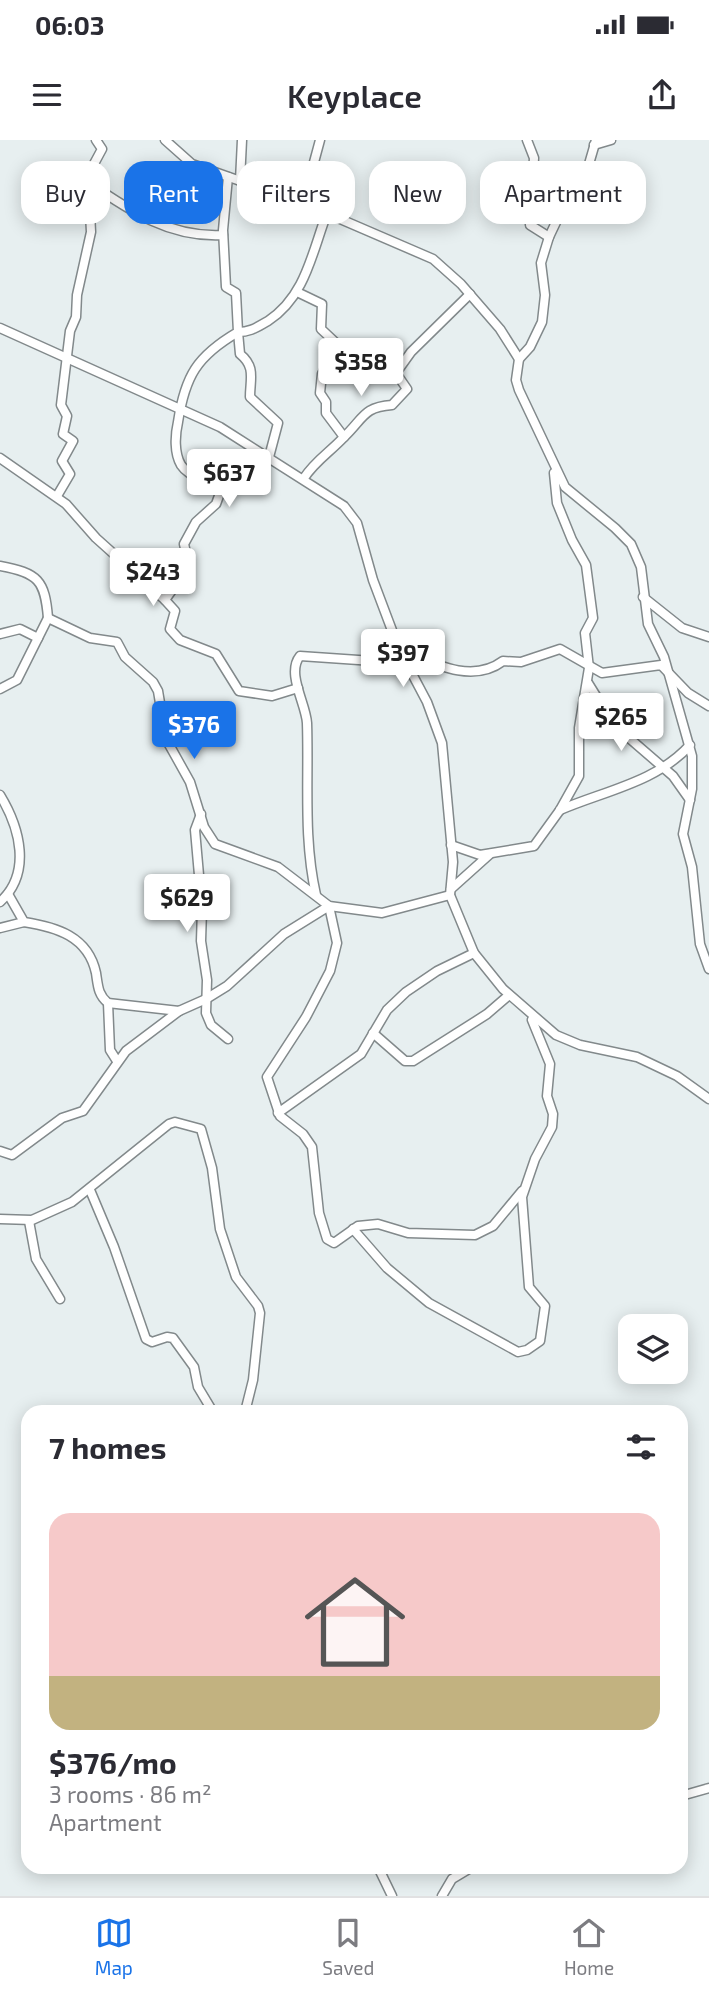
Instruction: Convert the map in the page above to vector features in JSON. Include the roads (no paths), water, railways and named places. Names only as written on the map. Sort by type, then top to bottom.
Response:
[{"type":"street","points":[[95,161],[102,149],[96,140]]},
{"type":"street","points":[[165,140],[192,164],[237,180]]},
{"type":"street","points":[[241,161],[242,140]]},
{"type":"street","points":[[314,161],[320,140]]},
{"type":"street","points":[[527,140],[534,158],[530,225],[549,237]]},
{"type":"street","points":[[611,140],[595,143],[582,188],[558,218],[549,237],[541,263],[545,295],[542,322],[530,347],[519,359],[516,380],[554,467],[571,494],[604,518],[631,544],[642,567],[643,597],[650,632],[668,669],[690,745],[693,783],[683,834],[692,867],[699,938],[709,969]]},
{"type":"street","points":[[228,177],[223,235],[226,288],[236,293],[240,354],[248,361],[252,370],[250,397],[278,424],[270,457]]},
{"type":"street","points":[[110,196],[154,224],[198,235],[223,235]]},
{"type":"street","points":[[57,496],[70,474],[62,460],[73,441],[63,434],[68,416],[61,405],[91,224]]},
{"type":"street","points":[[165,600],[189,566],[184,544],[196,522],[216,503],[220,493],[180,464],[176,440],[182,394],[192,371],[213,347],[238,332],[252,331],[283,311],[298,292],[324,224]]},
{"type":"street","points":[[353,224],[430,257],[471,294],[500,329],[519,359]]},
{"type":"street","points":[[298,292],[322,304],[321,329],[337,344],[397,373],[407,389],[393,405],[377,405],[365,413],[328,454],[316,461],[304,478]]},
{"type":"street","points":[[397,373],[411,352],[471,294]]},
{"type":"street","points":[[0,328],[220,427],[304,478],[344,506],[357,523],[373,580],[399,649],[427,702],[442,743],[453,862],[450,892],[474,953],[529,1015],[561,1039],[636,1057],[677,1076],[709,1099]]},
{"type":"street","points":[[337,344],[322,374],[320,393],[326,402],[326,413],[344,437]]},
{"type":"street","points":[[0,458],[57,496],[96,538],[165,600],[175,611],[170,629],[180,640],[216,654],[239,691],[272,696],[298,688]]},
{"type":"street","points":[[451,845],[474,854],[490,854],[534,846],[560,810],[579,776],[579,728],[589,668],[584,634],[593,618],[584,560],[572,540],[557,503],[554,467]]},
{"type":"street","points":[[0,566],[36,578],[47,596],[48,618],[17,680],[0,689]]},
{"type":"street","points":[[643,597],[682,628],[709,637]]},
{"type":"street","points":[[48,618],[90,638],[118,643],[125,657],[153,682],[159,695],[166,739],[192,786],[204,827],[215,844],[278,867],[329,906],[382,913],[450,892],[490,854]]},
{"type":"street","points":[[0,634],[20,629],[38,638]]},
{"type":"street","points":[[316,895],[309,852],[305,786],[307,722],[298,688],[296,663],[300,656],[373,661],[399,649],[452,670],[467,672],[494,668],[503,661],[521,662],[560,649],[589,668],[609,673],[656,664],[668,669],[688,693],[709,706]]},
{"type":"street","points":[[588,683],[622,735],[679,783],[690,800]]},
{"type":"street","points":[[560,810],[663,768],[690,745]]},
{"type":"street","points":[[0,795],[22,858],[8,894],[0,902]]},
{"type":"street","points":[[201,814],[195,830],[206,999],[209,1022],[228,1039]]},
{"type":"street","points":[[8,894],[24,922]]},
{"type":"street","points":[[0,1151],[12,1155],[62,1118],[83,1111],[110,1076],[117,1061],[142,1037],[179,1011],[206,999],[234,980],[284,934],[329,906]]},
{"type":"street","points":[[329,906],[337,943],[330,971],[306,1017],[267,1077],[283,1121],[303,1134],[312,1147],[319,1213],[327,1239],[334,1243],[353,1229],[378,1224],[408,1233],[475,1235],[493,1226],[522,1191],[552,1127],[553,1114],[547,1096],[550,1064],[529,1015]]},
{"type":"street","points":[[0,928],[24,922],[46,924],[77,942],[92,960],[99,993],[108,1003],[110,1050],[117,1061]]},
{"type":"street","points":[[278,1113],[361,1055],[387,1010],[406,992],[437,971],[474,953]]},
{"type":"street","points":[[373,1033],[405,1061],[413,1061],[487,1014],[509,995]]},
{"type":"street","points":[[108,1003],[179,1011]]},
{"type":"street","points":[[0,1219],[29,1221],[72,1202],[169,1124],[175,1122],[201,1129],[212,1168],[217,1220],[234,1272],[260,1313],[253,1380],[247,1405]]},
{"type":"street","points":[[90,1190],[114,1247],[146,1339],[152,1342],[167,1336],[173,1338],[194,1367],[198,1387],[209,1405]]},
{"type":"street","points":[[353,1229],[387,1268],[429,1303],[522,1352],[541,1339],[545,1306],[529,1287],[522,1191]]},
{"type":"street","points":[[29,1221],[36,1259],[60,1299]]},
{"type":"street","points":[[688,1794],[709,1788]]},
{"type":"street","points":[[381,1874],[392,1896]]},
{"type":"street","points":[[442,1896],[452,1880],[461,1874]]}]
